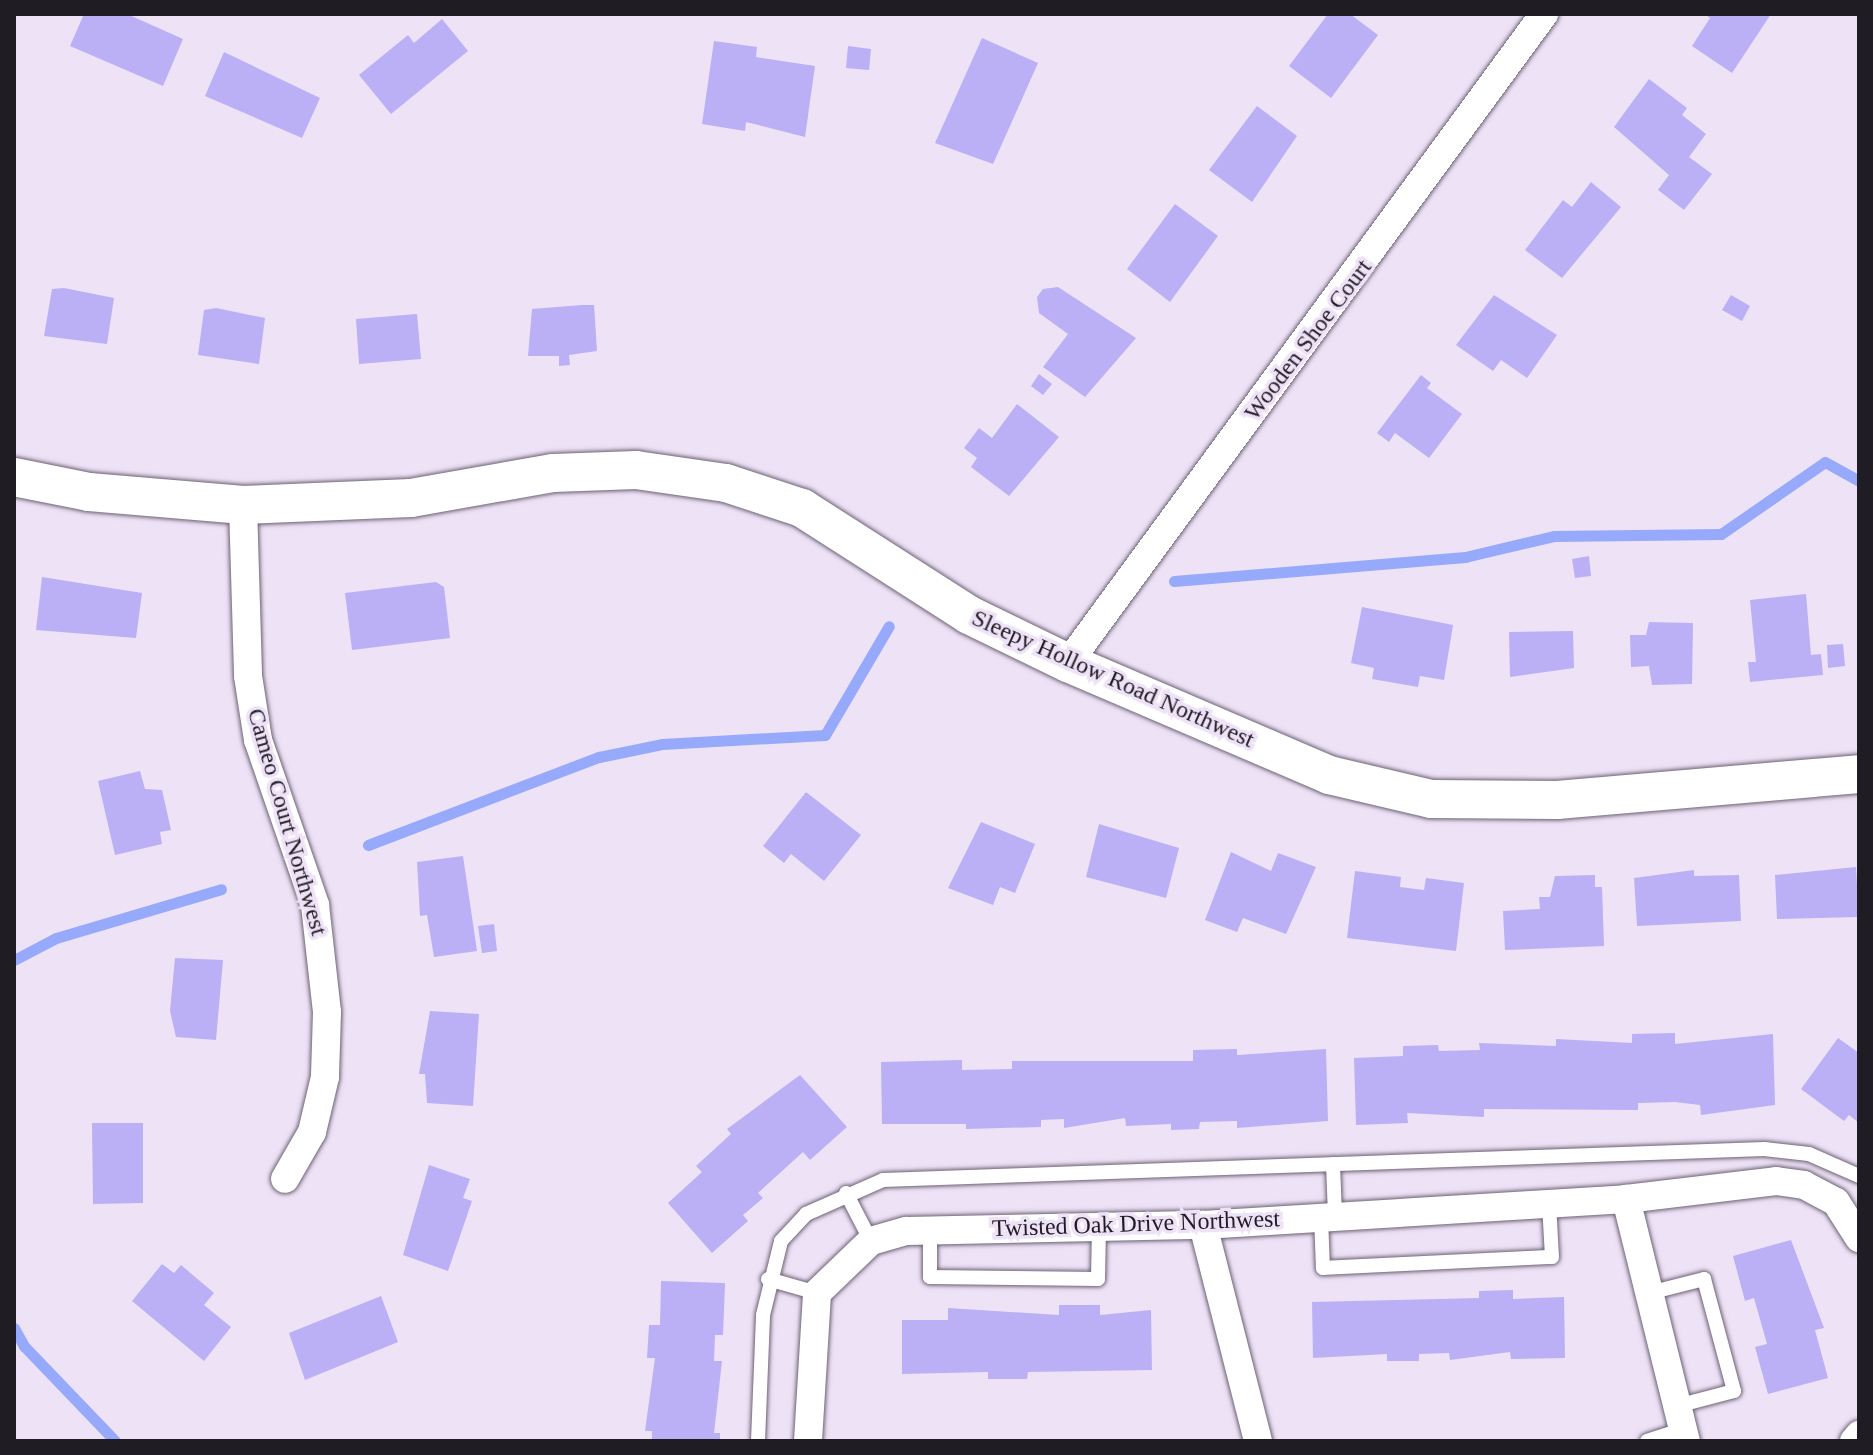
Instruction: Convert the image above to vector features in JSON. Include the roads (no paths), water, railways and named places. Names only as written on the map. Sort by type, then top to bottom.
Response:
[{"type":"street","name":"Wooden Shoe Court","points":[[1068,663],[1544,14]]},
{"type":"street","name":"Sleepy Hollow Road Northwest","points":[[14,477],[89,492],[243,505],[411,498],[553,473],[636,470],[726,483],[802,508],[969,615],[1068,663],[1329,775],[1431,799],[1557,800],[1859,774]]},
{"type":"street","name":"Cameo Court Northwest","points":[[243,505],[248,676],[258,740],[315,905],[326,998],[325,1077],[312,1132],[285,1179]]},
{"type":"street","name":"Twisted Oak Drive Northwest","points":[[871,1241],[930,1231],[1203,1225],[1626,1199],[1776,1181]]},
{"type":"street","points":[[1776,1181],[1804,1185],[1836,1202],[1858,1232]]},
{"type":"street","points":[[1626,1199],[1682,1426]]},
{"type":"street","points":[[1203,1225],[1258,1441]]},
{"type":"street","points":[[808,1441],[817,1293],[871,1241]]},
{"type":"street","points":[[1854,1441],[1859,1435]]},
{"type":"lane","points":[[1776,1150],[1776,1181]]},
{"type":"lane","points":[[758,1441],[768,1279],[792,1227],[846,1193],[897,1178],[1776,1150],[1809,1154],[1859,1176]]},
{"type":"lane","points":[[1333,1164],[1323,1268],[1552,1257],[1549,1204]]},
{"type":"lane","points":[[846,1193],[871,1241]]},
{"type":"lane","points":[[930,1231],[930,1277],[1098,1279],[1099,1227]]},
{"type":"lane","points":[[768,1279],[817,1293]]},
{"type":"lane","points":[[1647,1441],[1682,1426],[1734,1391],[1704,1279],[1649,1293]]},
{"type":"waterway","points":[[1174,581],[1465,557],[1554,536],[1721,534],[1825,462],[1859,481]]},
{"type":"waterway","points":[[368,845],[599,757],[662,744],[825,735],[889,626]]},
{"type":"waterway","points":[[14,960],[56,938],[221,889]]},
{"type":"waterway","points":[[14,1328],[24,1346],[115,1441]]}]
